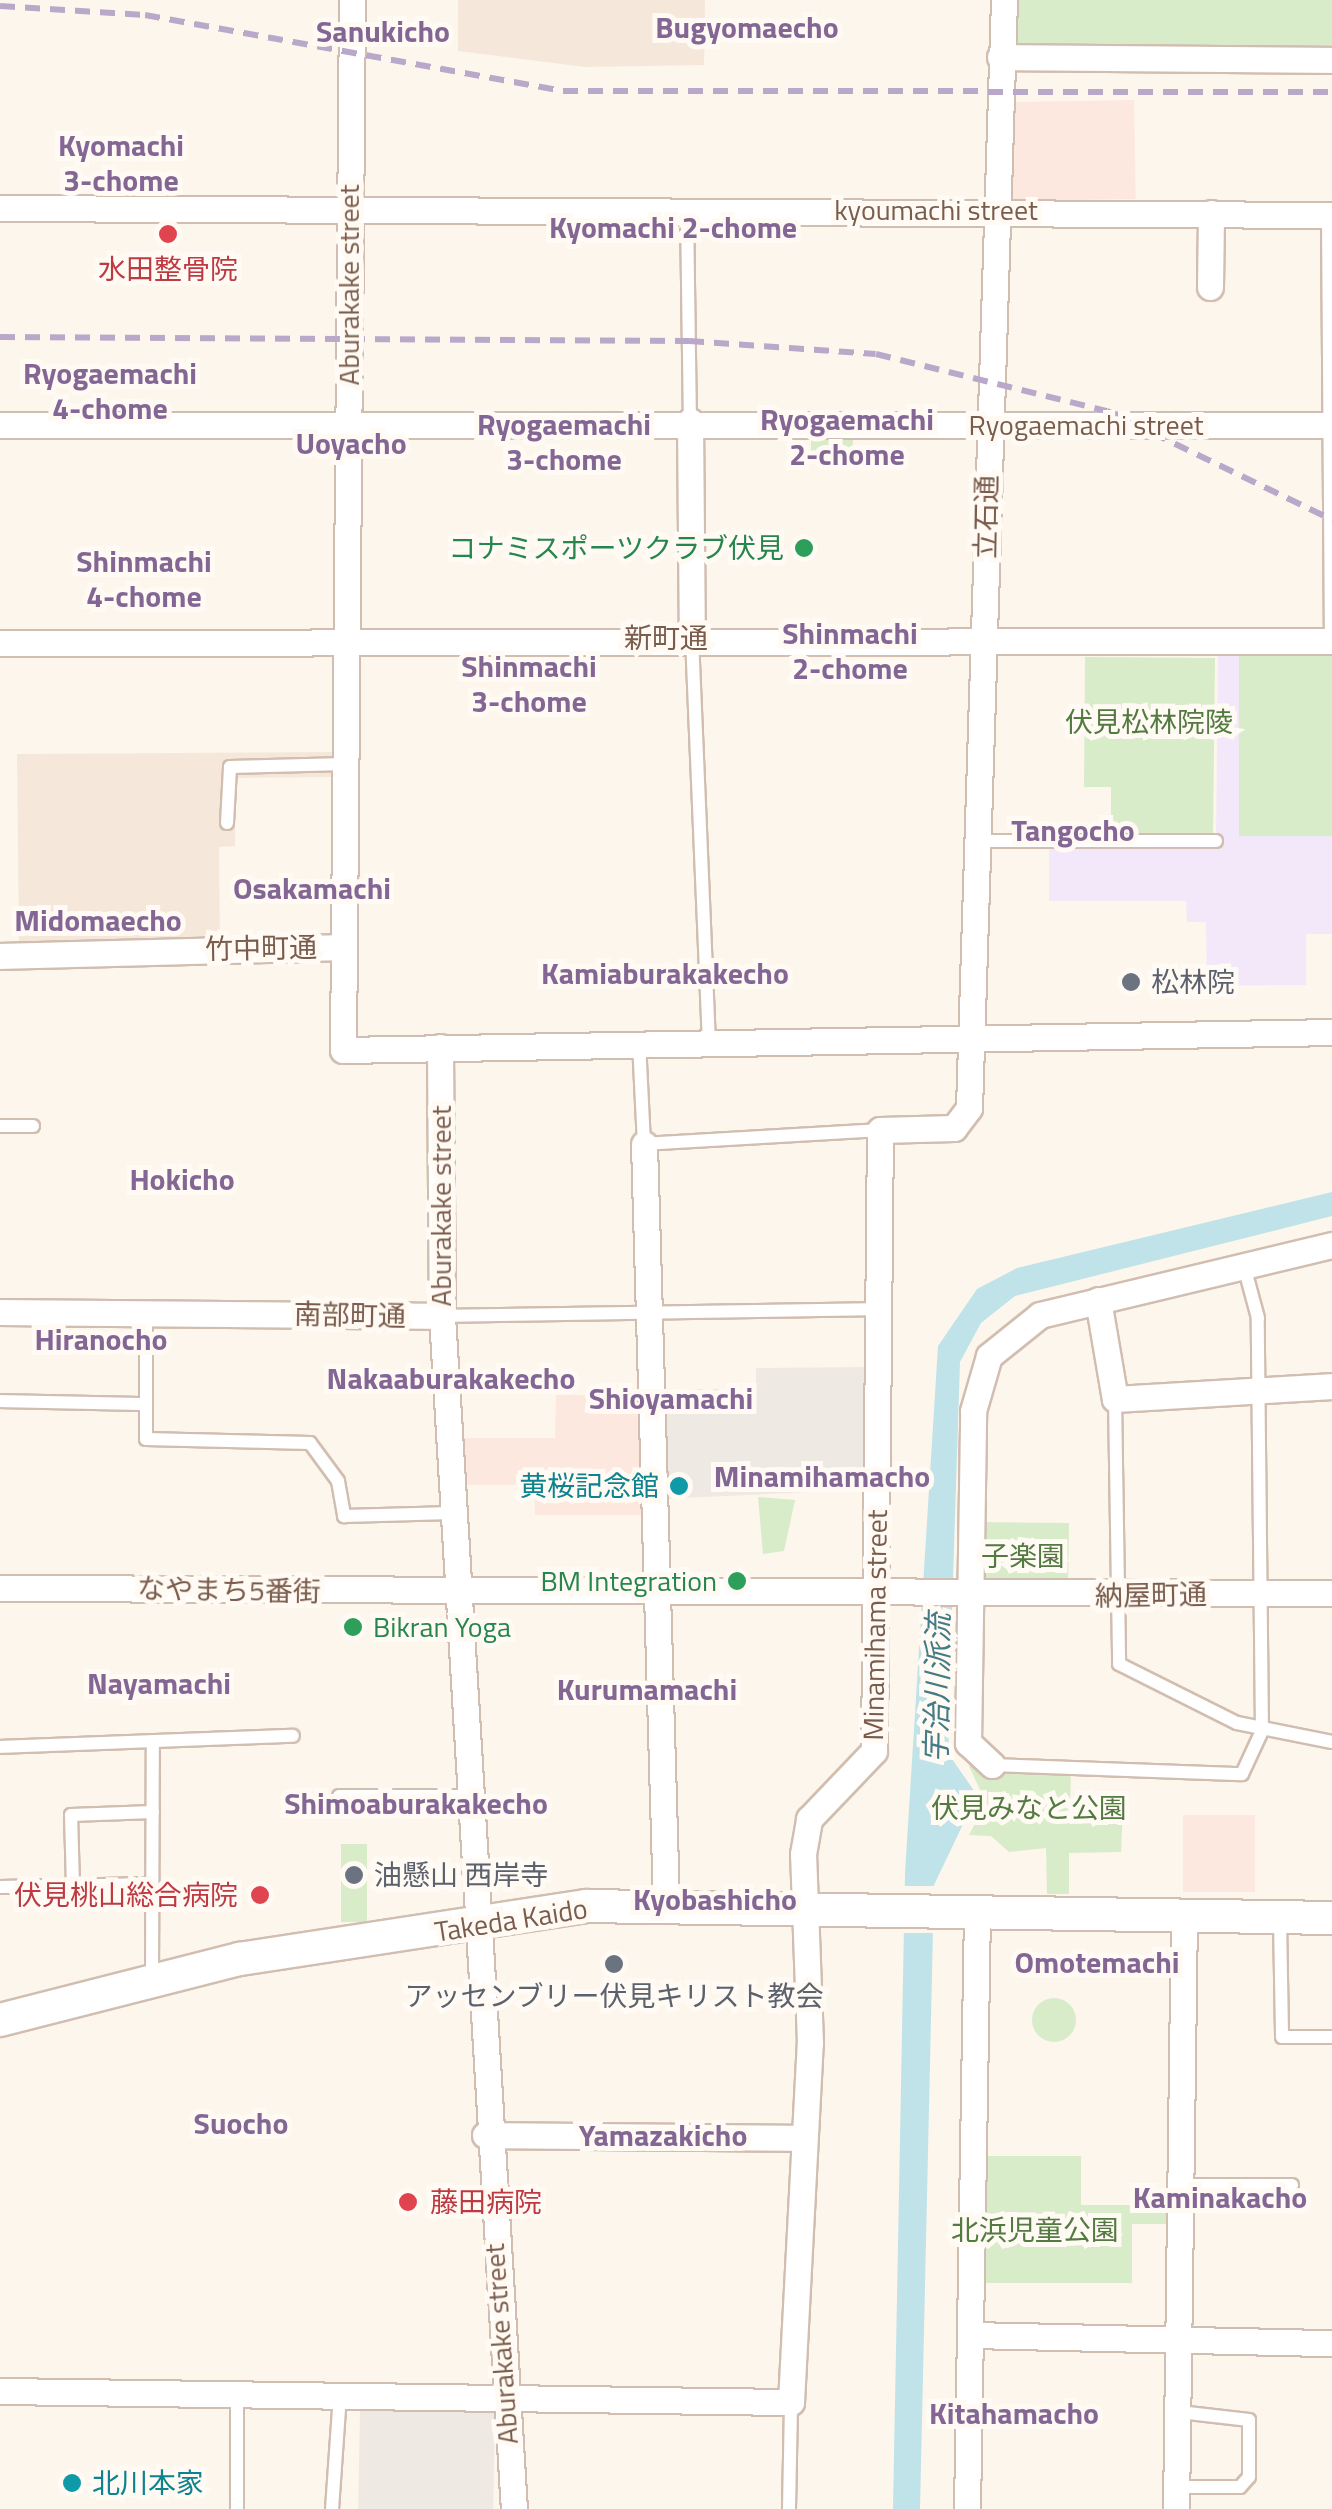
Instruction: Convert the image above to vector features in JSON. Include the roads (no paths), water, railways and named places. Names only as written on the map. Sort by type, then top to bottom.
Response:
[{"type":"main road","name":"Takeda Kaido","points":[[0,2020],[152,1978],[474,1927],[575,1907],[666,1904],[1332,1918]]},
{"type":"street","name":"Aburakake street","points":[[352,0],[344,1050],[440,1047],[442,1316],[485,2135],[514,2509]]},
{"type":"street","name":"立石通","points":[[971,1034],[974,841],[985,635],[992,208],[1004,0]]},
{"type":"street","points":[[1000,56],[1332,60]]},
{"type":"street","name":"kyoumachi street","points":[[0,208],[992,208],[1330,215]]},
{"type":"street","points":[[1210,213],[1210,286]]},
{"type":"street","points":[[690,421],[692,637]]},
{"type":"street","name":"Ryogaemachi street","points":[[0,425],[690,421],[987,426],[1331,425]]},
{"type":"street","name":"新町通","points":[[0,642],[985,635],[1331,641]]},
{"type":"street","name":"竹中町通","points":[[0,956],[342,947]]},
{"type":"street","points":[[440,1047],[971,1034],[1332,1032]]},
{"type":"street","points":[[880,1130],[963,1123],[971,1034]]},
{"type":"street","name":"Minamihama street","points":[[791,2402],[803,2138],[809,1818],[874,1751],[880,1130]]},
{"type":"street","points":[[644,1144],[662,1597],[666,1904]]},
{"type":"street","points":[[992,1765],[968,1743],[967,1597],[981,1374],[1022,1323],[1098,1300],[1332,1244]]},
{"type":"street","points":[[1098,1300],[1115,1399],[1332,1386]]},
{"type":"street","name":"南部町通","points":[[0,1312],[442,1316]]},
{"type":"street","name":"なやまち5番街","points":[[0,1588],[458,1597],[878,1598]]},
{"type":"street","name":"納屋町通","points":[[878,1598],[1332,1593]]},
{"type":"street","points":[[967,2509],[971,2335],[970,1910]]},
{"type":"street","points":[[1176,2498],[1182,2342],[1184,1916]]},
{"type":"street","points":[[485,2135],[803,2138]]},
{"type":"street","points":[[971,2335],[1332,2344]]},
{"type":"street","points":[[0,2392],[791,2402]]},
{"type":"lane","points":[[687,211],[690,421]]},
{"type":"lane","points":[[1330,215],[1331,641]]},
{"type":"lane","points":[[692,637],[709,1040]]},
{"type":"lane","points":[[227,823],[230,767],[345,764]]},
{"type":"lane","points":[[974,841],[1216,841]]},
{"type":"lane","points":[[639,1042],[644,1144],[880,1130]]},
{"type":"lane","points":[[0,1126],[33,1126]]},
{"type":"lane","points":[[992,1765],[1242,1774],[1262,1731],[1258,1318],[1244,1266]]},
{"type":"lane","name":"南部町通","points":[[442,1316],[879,1309]]},
{"type":"lane","points":[[146,1312],[146,1440],[310,1444],[338,1481],[344,1516],[452,1513]]},
{"type":"lane","points":[[1115,1399],[1119,1664],[1262,1731],[1332,1742]]},
{"type":"lane","points":[[0,1401],[146,1404]]},
{"type":"lane","points":[[0,1747],[293,1736]]},
{"type":"lane","points":[[152,1978],[153,1741]]},
{"type":"lane","points":[[339,1796],[467,1796]]},
{"type":"lane","points":[[74,1886],[71,1815],[153,1812]]},
{"type":"lane","points":[[0,1888],[152,1884]]},
{"type":"lane","points":[[1280,1917],[1282,2037],[1332,2037]]},
{"type":"lane","points":[[1182,2186],[1292,2186]]},
{"type":"lane","points":[[237,2395],[238,2509]]},
{"type":"lane","points":[[332,2509],[340,2396]]},
{"type":"lane","name":"Minamihama street","points":[[788,2509],[791,2402]]},
{"type":"lane","points":[[1176,2498],[1240,2487],[1249,2477],[1249,2420],[1180,2412]]},
{"type":"water","name":"宇治川派流","points":[[1332,1192],[1332,1216],[1015,1296],[981,1323],[960,1362],[948,1733],[950,1756],[977,1795],[934,1885],[920,2509],[893,2509],[905,1873],[938,1346],[977,1289],[1017,1268]]},
{"type":"railway","points":[[0,6],[145,15],[563,91],[1332,92]]},
{"type":"railway","points":[[0,337],[689,341],[876,354],[1107,411],[1332,520]]},
{"type":"place","name":"水田整骨院","points":[[168,234]]},
{"type":"place","name":"コナミスポーツクラブ伏見","points":[[804,548]]},
{"type":"place","name":"松林院","points":[[1131,982]]},
{"type":"place","name":"黄桜記念館","points":[[679,1486]]},
{"type":"place","name":"BM Integration","points":[[737,1581]]},
{"type":"place","name":"Bikran Yoga","points":[[353,1627]]},
{"type":"place","name":"油懸山 西岸寺","points":[[354,1875]]},
{"type":"place","name":"伏見桃山総合病院","points":[[260,1895]]},
{"type":"place","name":"アッセンブリー伏見キリスト教会","points":[[614,1964]]},
{"type":"place","name":"藤田病院","points":[[408,2202]]},
{"type":"place","name":"北川本家","points":[[72,2483]]},
{"type":"district","name":"Bugyomaecho","points":[[747,27]]},
{"type":"district","name":"Sanukicho","points":[[383,31]]},
{"type":"district","name":"Kyomachi 3-chome","points":[[121,162]]},
{"type":"district","name":"Kyomachi 2-chome","points":[[673,227]]},
{"type":"district","name":"Ryogaemachi 4-chome","points":[[110,390]]},
{"type":"district","name":"Ryogaemachi 2-chome","points":[[847,436]]},
{"type":"district","name":"Ryogaemachi 3-chome","points":[[564,441]]},
{"type":"district","name":"Uoyacho","points":[[351,443]]},
{"type":"district","name":"Shinmachi 4-chome","points":[[144,578]]},
{"type":"district","name":"Shinmachi 2-chome","points":[[850,650]]},
{"type":"district","name":"Shinmachi 3-chome","points":[[529,683]]},
{"type":"district","name":"Tangocho","points":[[1073,830]]},
{"type":"district","name":"Osakamachi","points":[[312,888]]},
{"type":"district","name":"Midomaecho","points":[[98,920]]},
{"type":"district","name":"Kamiaburakakecho","points":[[665,973]]},
{"type":"district","name":"Hokicho","points":[[182,1179]]},
{"type":"district","name":"Hiranocho","points":[[101,1339]]},
{"type":"district","name":"Nakaaburakakecho","points":[[451,1378]]},
{"type":"district","name":"Shioyamachi","points":[[671,1398]]},
{"type":"district","name":"Minamihamacho","points":[[822,1476]]},
{"type":"district","name":"Nayamachi","points":[[159,1683]]},
{"type":"district","name":"Kurumamachi","points":[[647,1689]]},
{"type":"district","name":"Shimoaburakakecho","points":[[416,1803]]},
{"type":"district","name":"Kyobashicho","points":[[715,1899]]},
{"type":"district","name":"Omotemachi","points":[[1097,1962]]},
{"type":"district","name":"Suocho","points":[[241,2123]]},
{"type":"district","name":"Yamazakicho","points":[[663,2135]]},
{"type":"district","name":"Kaminakacho","points":[[1220,2197]]},
{"type":"district","name":"Kitahamacho","points":[[1014,2413]]},
{"type":"park label","name":"伏見松林院陵","points":[[1149,722]]},
{"type":"park label","name":"子楽園","points":[[1023,1556]]},
{"type":"park label","name":"伏見みなと公園","points":[[1029,1808]]},
{"type":"park label","name":"北浜児童公園","points":[[1035,2230]]}]
